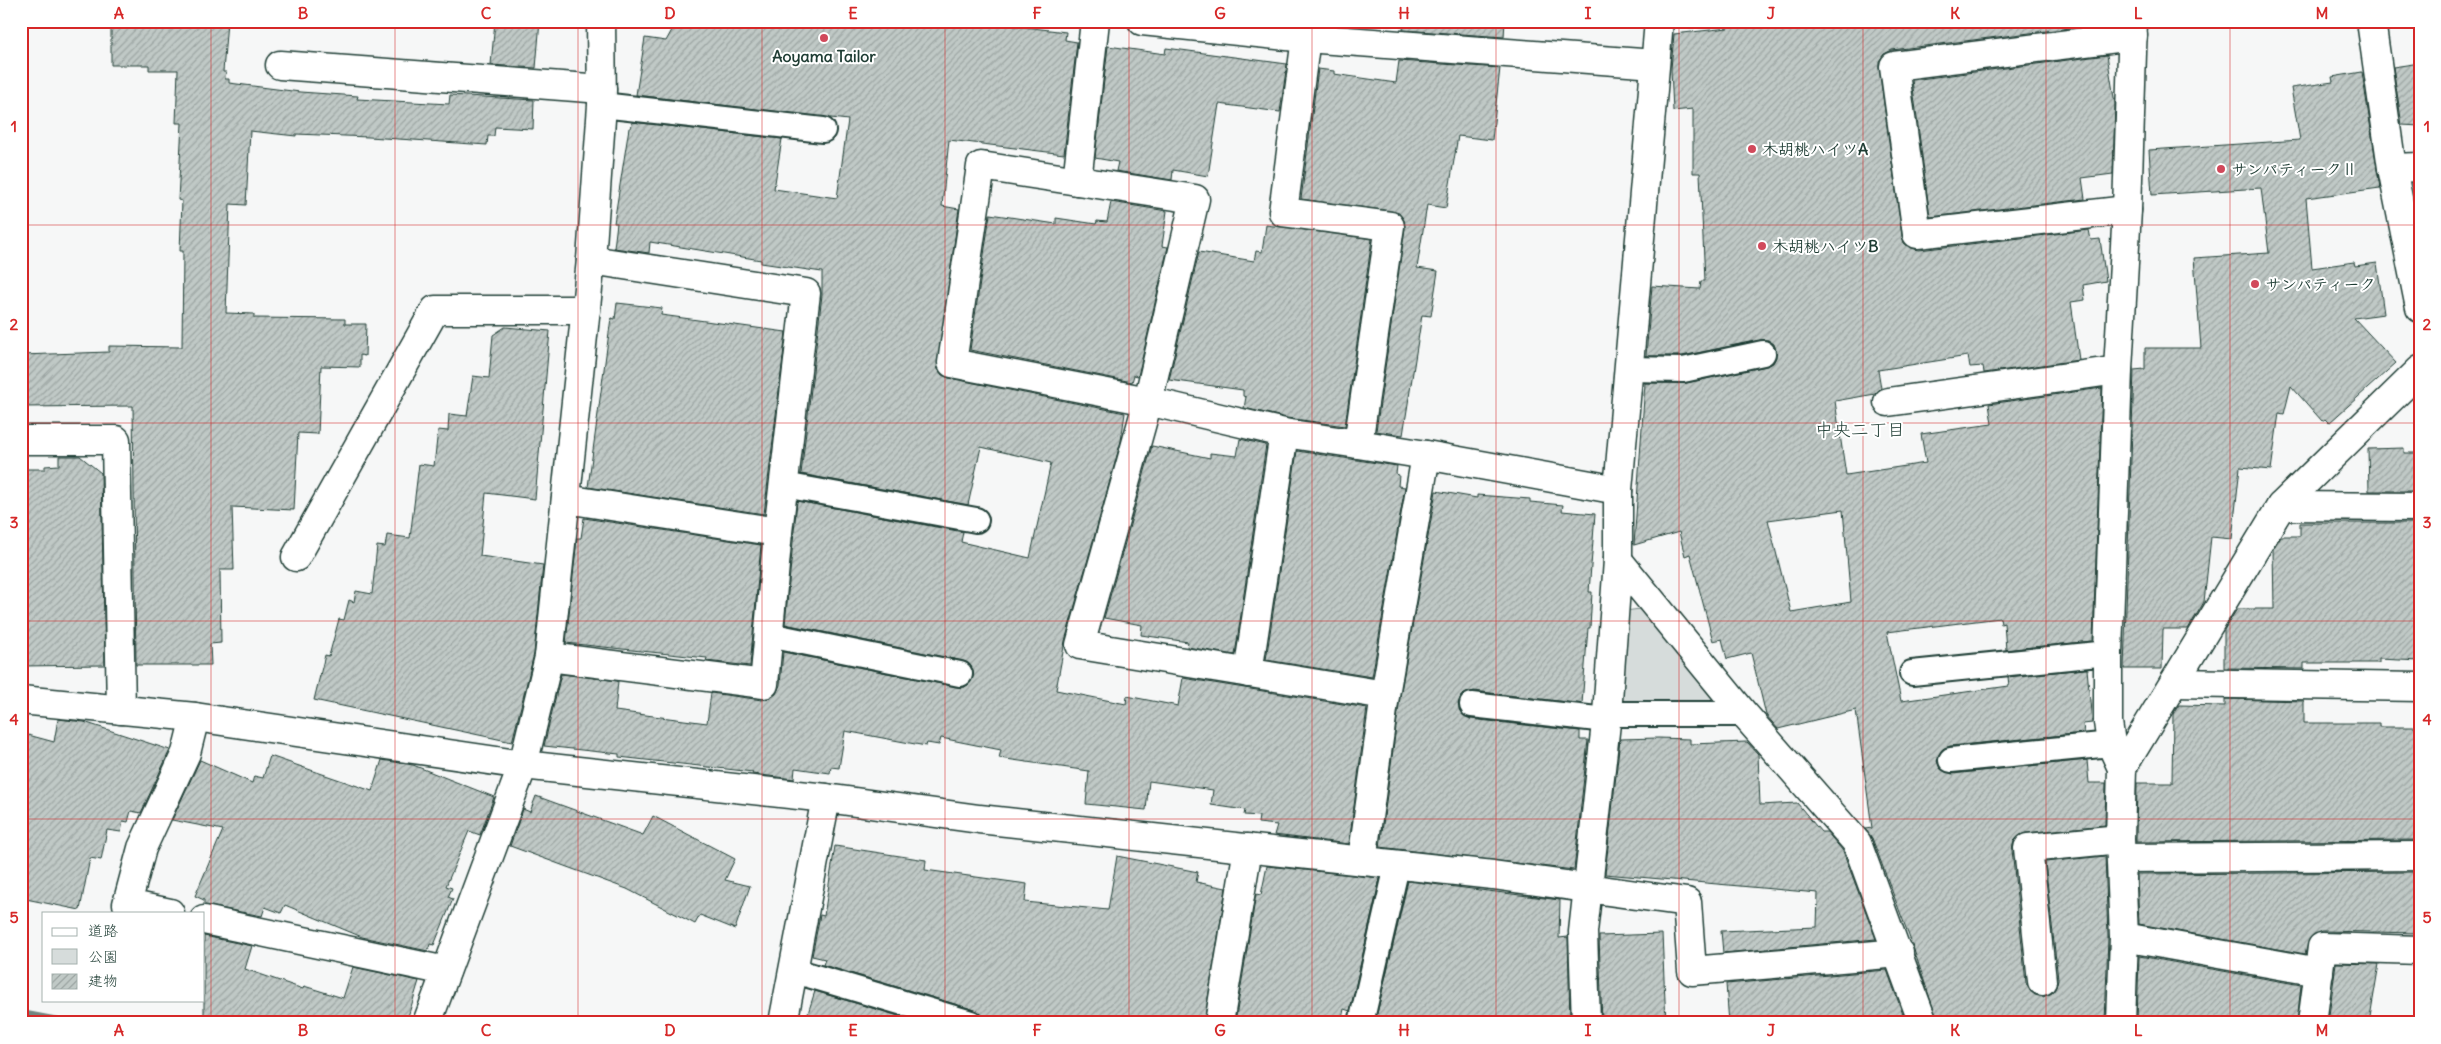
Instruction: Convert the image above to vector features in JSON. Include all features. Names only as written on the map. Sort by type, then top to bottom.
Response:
[{"type":"street","points":[[427,1023],[523,765],[549,657],[591,260],[602,97],[601,21]]},
{"type":"street","points":[[1077,181],[1095,21]]},
{"type":"street","points":[[1142,21],[1306,38],[1655,64]]},
{"type":"street","points":[[1586,1023],[1583,932],[1607,717],[1618,560],[1618,490],[1659,21]]},
{"type":"street","points":[[2371,21],[2392,168],[2420,308]]},
{"type":"street","points":[[2121,1023],[2124,937],[2121,848],[2122,768],[2111,744],[2108,722],[2108,653],[2118,370],[2128,210],[2133,29],[1894,66],[1917,234],[2128,210]]},
{"type":"street","points":[[1306,38],[1283,212],[1390,226],[1358,444]]},
{"type":"street","points":[[280,65],[602,97]]},
{"type":"street","points":[[1385,695],[1080,645],[1148,401],[1195,199],[981,166],[952,363],[1148,401],[1284,433],[1426,455],[1618,490]]},
{"type":"street","points":[[2392,168],[2420,168]]},
{"type":"street","points":[[549,657],[764,684],[778,532],[806,293],[591,260]]},
{"type":"street","points":[[296,557],[435,310],[586,310]]},
{"type":"street","points":[[1888,402],[2118,370]]},
{"type":"street","points":[[2122,768],[2281,506],[2420,370]]},
{"type":"street","points":[[1248,673],[1284,433]]},
{"type":"street","points":[[21,440],[116,440],[121,710]]},
{"type":"street","points":[[1362,861],[1385,695],[1426,455]]},
{"type":"street","points":[[566,499],[778,532]]},
{"type":"street","points":[[2281,506],[2420,507]]},
{"type":"street","points":[[1618,560],[1744,714],[1857,843],[1899,953],[1923,1023]]},
{"type":"street","points":[[2174,683],[2420,687]]},
{"type":"street","points":[[21,700],[195,717],[523,765],[826,798],[979,819],[1587,887],[1687,902],[1692,971],[1899,953]]},
{"type":"street","points":[[165,912],[127,904],[142,848],[186,753],[195,717]]},
{"type":"street","points":[[783,1023],[826,798]]},
{"type":"street","points":[[1219,1023],[1248,848]]},
{"type":"street","points":[[2042,981],[2028,848],[2121,848],[2420,856]]},
{"type":"street","points":[[205,920],[446,971]]},
{"type":"street","points":[[2124,937],[2319,972]]},
{"type":"street","points":[[2312,1023],[2322,947],[2420,950]]},
{"type":"lane","points":[[602,97],[822,130]]},
{"type":"lane","points":[[1628,370],[1683,370],[1763,353]]},
{"type":"lane","points":[[784,485],[976,520]]},
{"type":"lane","points":[[769,635],[960,674]]},
{"type":"lane","points":[[1912,673],[2108,653]]},
{"type":"lane","points":[[1472,705],[1607,717],[1744,714]]},
{"type":"lane","points":[[1951,760],[2111,744]]},
{"type":"lane","points":[[1362,1023],[1397,866]]},
{"type":"lane","points":[[794,971],[971,1023]]},
{"type":"green space","points":[[1640,609],[1726,707],[1620,709],[1625,611]]},
{"type":"building","points":[[111,21],[227,21],[223,72],[226,72],[225,79],[229,79],[229,83],[300,92],[358,96],[357,99],[449,104],[450,95],[534,100],[533,129],[495,127],[494,136],[488,136],[487,145],[369,137],[296,134],[296,136],[250,131],[246,205],[230,204],[226,313],[254,314],[254,318],[345,319],[345,324],[366,324],[365,356],[360,355],[360,367],[321,366],[318,434],[298,433],[294,510],[232,507],[234,570],[220,570],[221,643],[210,644],[211,665],[136,665],[133,406],[21,407],[21,355],[109,352],[109,346],[182,347],[183,251],[180,251],[182,201],[178,200],[182,123],[176,123],[178,70],[149,70],[149,65],[111,65]]},
{"type":"building","points":[[495,21],[540,21],[536,68],[491,65]]},
{"type":"building","points":[[677,21],[975,21],[1066,32],[1065,40],[1077,42],[1064,154],[949,140],[942,206],[959,209],[937,368],[942,375],[949,378],[1125,413],[1121,441],[1065,641],[1056,690],[1126,704],[1127,696],[1178,706],[1183,678],[1367,708],[1349,844],[1274,835],[1277,825],[1258,823],[1259,816],[1244,815],[1245,810],[1211,805],[1213,790],[1149,781],[1146,810],[1086,804],[1089,771],[999,758],[1001,750],[941,738],[939,745],[927,743],[926,746],[845,731],[839,768],[831,767],[830,773],[795,768],[794,779],[752,774],[753,772],[619,757],[619,754],[544,746],[561,674],[618,681],[615,711],[707,723],[711,693],[762,700],[776,694],[780,685],[783,652],[957,687],[965,687],[973,677],[973,670],[969,664],[963,661],[785,624],[797,501],[963,532],[961,542],[1030,558],[1051,463],[981,447],[968,505],[801,474],[822,295],[822,272],[761,263],[761,260],[650,242],[649,253],[614,248],[617,223],[614,223],[629,128],[631,128],[632,122],[782,139],[774,189],[837,198],[848,120],[636,95],[645,38],[666,41]]},
{"type":"building","points":[[1404,21],[1505,21],[1504,37],[1403,30]]},
{"type":"building","points":[[1727,21],[2102,21],[2103,24],[1892,50],[1884,54],[1879,61],[1902,236],[1904,243],[1910,248],[1919,250],[2089,230],[2091,240],[2100,239],[2106,281],[2083,285],[2085,300],[2071,302],[2079,360],[1984,373],[1983,366],[1970,367],[1968,356],[1878,370],[1881,388],[1875,394],[1835,401],[1846,475],[1926,463],[1921,434],[1992,424],[1989,404],[2102,388],[2093,641],[2006,650],[2004,623],[2001,624],[2000,618],[1887,632],[1901,701],[2009,686],[2008,677],[2092,668],[2087,669],[2092,723],[2083,724],[2084,733],[1950,746],[1943,749],[1937,761],[1940,768],[1952,774],[2087,760],[2089,783],[2106,783],[2105,825],[2026,833],[2014,841],[2012,850],[2026,983],[2030,991],[2035,995],[2043,997],[2052,993],[2058,979],[2045,862],[2105,856],[2108,937],[2105,1023],[1938,1023],[1912,944],[1872,838],[1865,829],[1872,828],[1856,710],[1778,729],[1766,715],[1751,653],[1727,659],[1722,639],[1713,641],[1690,554],[1685,556],[1679,532],[1634,545],[1645,383],[1686,383],[1766,366],[1773,363],[1776,357],[1774,344],[1768,340],[1682,356],[1646,356],[1652,286],[1700,289],[1701,281],[1705,281],[1700,173],[1693,173],[1693,109],[1673,111],[1671,69],[1674,34],[1728,28]],"holes":[[[1843,510],[1851,602],[1791,612],[1768,520]]]},
{"type":"building","points":[[1108,46],[1165,54],[1166,48],[1287,64],[1280,112],[1219,104],[1208,176],[1173,170],[1172,180],[1116,171],[1118,162],[1095,158]]},
{"type":"building","points":[[2107,55],[2115,104],[2113,174],[2082,178],[2085,199],[1930,217],[1912,80]]},
{"type":"building","points":[[1399,61],[1500,68],[1492,140],[1458,136],[1446,208],[1427,205],[1417,268],[1438,271],[1431,316],[1422,315],[1403,435],[1376,431],[1405,228],[1404,220],[1399,213],[1392,211],[1301,199],[1318,69],[1334,71],[1334,74],[1396,83]]},
{"type":"building","points":[[2420,63],[2420,126],[2402,125],[2393,67]]},
{"type":"building","points":[[2362,72],[2380,188],[2306,198],[2312,268],[2354,262],[2355,266],[2377,263],[2384,314],[2354,318],[2396,363],[2329,423],[2325,419],[2322,421],[2291,386],[2284,414],[2279,413],[2271,470],[2240,467],[2232,539],[2211,537],[2204,602],[2188,629],[2163,629],[2162,669],[2124,669],[2134,370],[2145,369],[2145,348],[2201,348],[2194,258],[2269,253],[2261,188],[2152,195],[2149,150],[2300,140],[2291,88],[2333,82],[2332,77]]},
{"type":"building","points":[[1111,202],[1167,211],[1162,246],[1168,247],[1138,376],[1134,375],[1132,382],[970,350],[990,214],[1056,224],[1056,218],[1096,224],[1097,221],[1107,222]]},
{"type":"building","points":[[1266,225],[1372,239],[1345,426],[1287,418],[1244,408],[1246,397],[1243,396],[1243,390],[1169,380],[1199,252],[1254,261],[1256,251],[1262,252]]},
{"type":"building","points":[[617,303],[662,308],[661,315],[786,332],[764,514],[588,487],[611,318],[615,319]]},
{"type":"building","points":[[505,327],[550,331],[535,499],[486,493],[480,556],[543,565],[534,654],[512,742],[314,700],[325,655],[329,656],[339,619],[344,620],[349,600],[354,602],[356,591],[372,594],[377,546],[385,547],[387,535],[410,538],[419,464],[434,466],[438,430],[448,431],[449,414],[467,416],[473,376],[489,378],[493,335]]},
{"type":"building","points":[[1240,439],[1266,445],[1235,655],[1187,647],[1188,642],[1141,635],[1142,625],[1104,618],[1152,446],[1210,458],[1210,453],[1237,456]]},
{"type":"building","points":[[2404,448],[2404,453],[2418,453],[2419,491],[2369,491],[2368,449]]},
{"type":"building","points":[[1297,451],[1397,466],[1396,474],[1399,475],[1398,486],[1405,487],[1372,677],[1266,660]]},
{"type":"building","points":[[59,456],[80,456],[101,473],[105,665],[21,666],[21,469],[45,469],[45,466],[59,465]]},
{"type":"building","points":[[1436,491],[1477,498],[1477,495],[1530,499],[1530,502],[1563,505],[1562,511],[1595,514],[1589,592],[1592,592],[1590,628],[1588,628],[1582,704],[1474,691],[1461,696],[1458,704],[1460,711],[1470,719],[1580,731],[1580,740],[1588,740],[1574,870],[1380,847],[1400,697]]},
{"type":"building","points":[[584,518],[761,545],[750,666],[706,661],[707,658],[566,643],[577,538],[581,538]]},
{"type":"building","points":[[2300,523],[2420,523],[2420,661],[2379,659],[2379,663],[2304,663],[2304,669],[2224,668],[2224,630],[2237,609],[2274,609],[2273,549],[2281,536],[2300,536]]},
{"type":"building","points":[[2225,699],[2304,701],[2304,723],[2379,723],[2379,727],[2420,727],[2420,840],[2136,842],[2137,783],[2172,783],[2173,714],[2179,705],[2225,706]]},
{"type":"building","points":[[58,719],[84,722],[170,750],[141,813],[131,811],[128,822],[123,821],[121,832],[107,830],[101,860],[90,858],[80,910],[21,898],[21,733],[54,742]]},
{"type":"building","points":[[1620,739],[1690,739],[1690,744],[1747,742],[1758,754],[1760,805],[1797,803],[1821,832],[1827,832],[1843,851],[1876,939],[1723,953],[1721,931],[1817,927],[1818,893],[1605,874]]},
{"type":"building","points":[[270,756],[372,791],[382,760],[413,765],[494,797],[480,835],[469,831],[446,886],[452,888],[448,897],[453,899],[434,945],[430,944],[428,951],[362,937],[285,905],[281,913],[265,907],[262,916],[204,905],[204,900],[195,896],[223,830],[172,820],[200,760],[252,783],[254,776],[263,778]]},
{"type":"building","points":[[536,796],[643,835],[653,816],[735,859],[725,880],[750,886],[735,929],[700,915],[695,924],[627,889],[510,846],[523,809],[530,812]]},
{"type":"building","points":[[835,846],[926,860],[925,870],[1027,884],[1025,902],[1108,910],[1117,856],[1198,872],[1196,882],[1226,888],[1204,1023],[1048,1023],[1018,1020],[1017,1023],[984,1023],[981,1014],[975,1010],[823,965],[825,959],[812,956],[820,915],[824,916]]},
{"type":"building","points":[[1267,866],[1380,878],[1350,1011],[1344,1009],[1341,1023],[1235,1023],[1256,894],[1261,895]]},
{"type":"building","points":[[2420,872],[2420,933],[2322,931],[2310,938],[2305,954],[2139,924],[2137,874]]},
{"type":"building","points":[[1408,881],[1560,900],[1559,938],[1568,937],[1570,1023],[1392,1023],[1376,1018]]},
{"type":"building","points":[[1662,934],[1666,1023],[1602,1023],[1599,936]]},
{"type":"building","points":[[205,936],[252,946],[245,969],[303,989],[304,986],[343,998],[353,967],[419,981],[406,1023],[204,1023]]},
{"type":"building","points":[[2139,956],[2301,985],[2297,1023],[2137,1023]]},
{"type":"building","points":[[2336,963],[2379,964],[2369,1023],[2328,1023]]},
{"type":"building","points":[[1887,970],[1906,1023],[1729,1023],[1726,984]]},
{"type":"building","points":[[815,991],[922,1023],[805,1023]]},
{"type":"waterway","points":[[21,1016],[58,1023]]},
{"type":"place","name":"Aoyama Tailor","points":[[824,38]]},
{"type":"place","name":"木胡桃ハイツA","points":[[1752,149]]},
{"type":"place","name":"サンパティークⅡ","points":[[2221,169]]},
{"type":"place","name":"木胡桃ハイツB","points":[[1762,246]]},
{"type":"place","name":"サンパティーク","points":[[2255,284]]},
{"type":"district","name":"中央二丁目","points":[[1860,429]]}]
